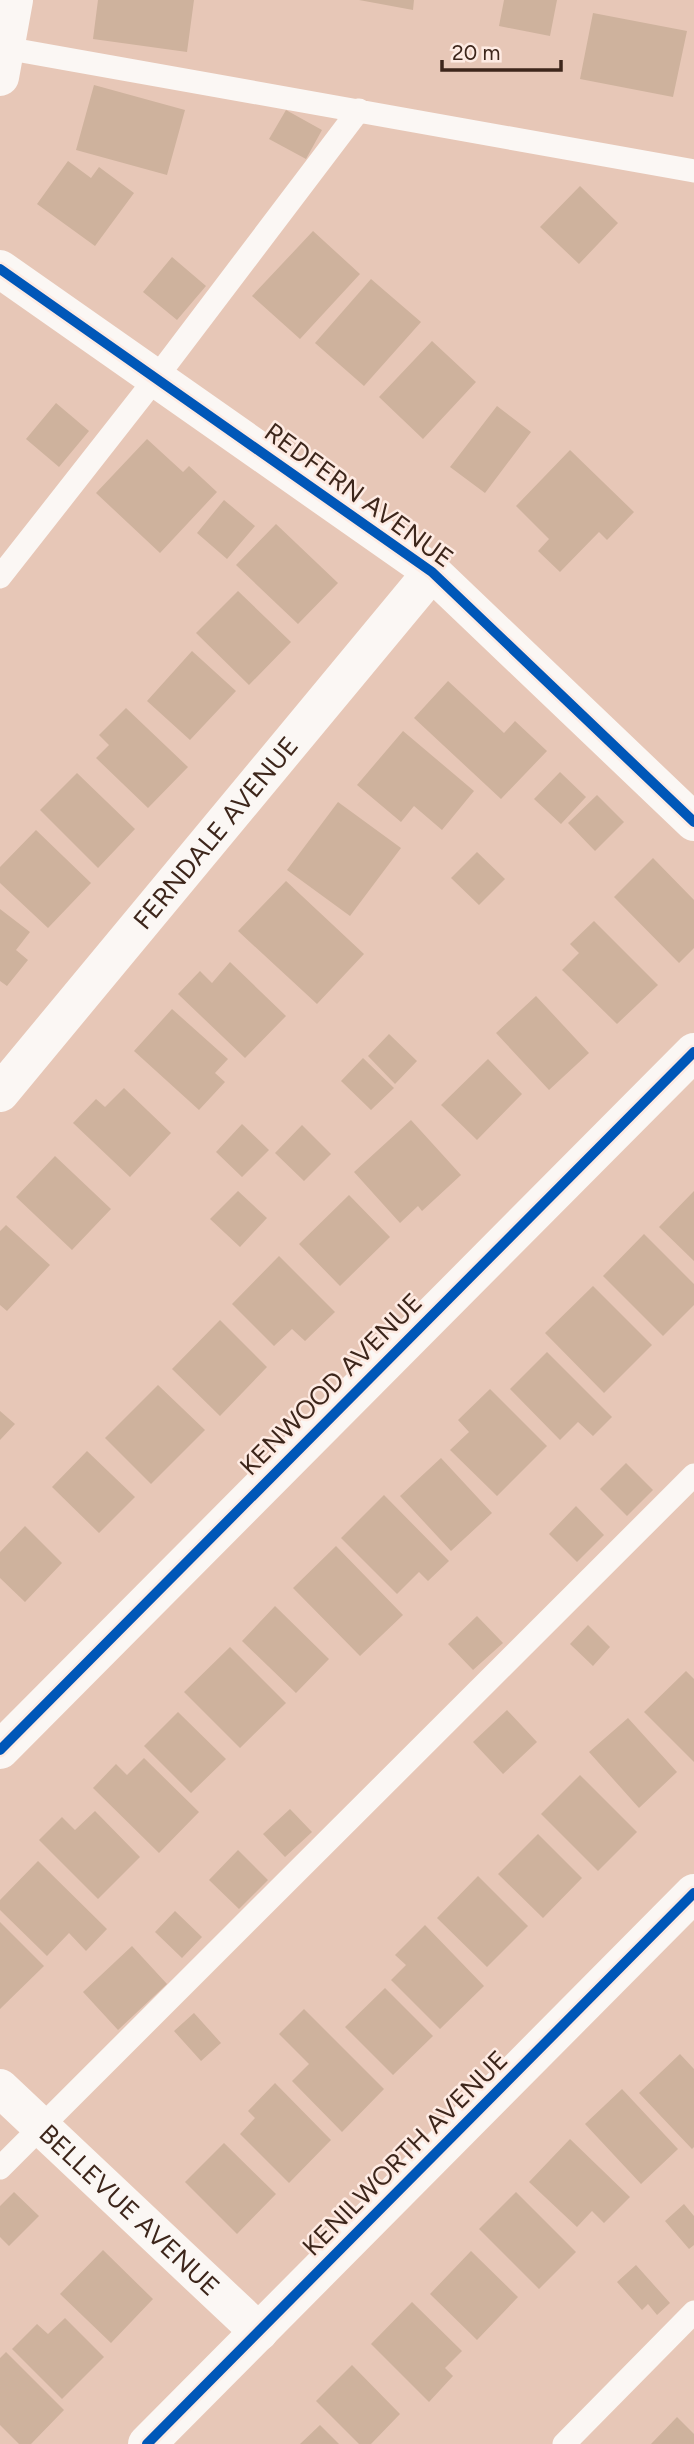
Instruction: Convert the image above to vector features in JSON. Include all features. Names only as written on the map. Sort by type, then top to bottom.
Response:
[{"type":"street","points":[[2,57],[14,0]]},
{"type":"street","name":"REDFERN AVENUE","points":[[0,269],[432,572],[694,822]]},
{"type":"street","name":"FERNDALE AVENUE","points":[[0,1093],[432,572]]},
{"type":"street","name":"KENWOOD AVENUE","points":[[0,1749],[694,1052]]},
{"type":"street","name":"KENILWORTH AVENUE","points":[[147,2444],[694,1893]]},
{"type":"street","name":"BELLEVUE AVENUE","points":[[0,2088],[259,2332]]},
{"type":"lane","points":[[2,57],[359,110],[694,171]]},
{"type":"lane","points":[[0,577],[156,378],[359,110]]},
{"type":"lane","points":[[0,2168],[694,1475]]},
{"type":"lane","points":[[564,2444],[694,2312]]},
{"type":"building","points":[[98,0],[194,0],[187,52],[93,39]]},
{"type":"building","points":[[359,0],[414,0],[413,10]]},
{"type":"building","points":[[504,0],[557,0],[550,36],[499,26]]},
{"type":"building","points":[[593,13],[687,31],[673,97],[580,79]]},
{"type":"building","points":[[94,85],[185,110],[167,175],[76,150]]},
{"type":"building","points":[[286,110],[322,130],[306,159],[269,139]]},
{"type":"building","points":[[68,161],[91,178],[99,167],[134,193],[95,246],[37,204]]},
{"type":"building","points":[[580,186],[618,223],[579,264],[540,227]]},
{"type":"building","points":[[313,231],[360,274],[300,339],[252,296]]},
{"type":"building","points":[[172,257],[206,286],[177,320],[143,292]]},
{"type":"building","points":[[371,279],[421,322],[364,386],[315,343]]},
{"type":"building","points":[[432,341],[476,382],[423,439],[379,397]]},
{"type":"building","points":[[56,403],[89,431],[59,467],[26,439]]},
{"type":"building","points":[[497,406],[531,432],[485,493],[450,467]]},
{"type":"building","points":[[147,439],[183,472],[189,466],[217,492],[160,553],[96,493]]},
{"type":"building","points":[[570,450],[634,512],[607,540],[599,532],[560,572],[538,551],[549,539],[516,506]]},
{"type":"building","points":[[224,500],[255,526],[227,559],[197,533]]},
{"type":"building","points":[[276,524],[338,583],[298,624],[236,565]]},
{"type":"building","points":[[238,591],[291,642],[249,685],[196,633]]},
{"type":"building","points":[[192,651],[236,691],[190,740],[147,701]]},
{"type":"building","points":[[448,681],[504,733],[515,721],[547,751],[501,799],[414,718]]},
{"type":"building","points":[[126,708],[188,767],[148,808],[96,758],[109,745],[99,735]]},
{"type":"building","points":[[403,731],[474,791],[442,830],[414,806],[401,822],[357,785]]},
{"type":"building","points":[[560,772],[586,797],[561,824],[534,799]]},
{"type":"building","points":[[77,773],[135,829],[98,868],[40,810]]},
{"type":"building","points":[[597,795],[624,822],[595,851],[568,823]]},
{"type":"building","points":[[338,802],[401,848],[350,916],[287,870]]},
{"type":"building","points":[[36,830],[91,883],[48,928],[0,883],[0,867]]},
{"type":"building","points":[[477,852],[505,879],[479,905],[451,878]]},
{"type":"building","points":[[653,858],[694,900],[694,948],[679,963],[614,897]]},
{"type":"building","points":[[286,881],[364,954],[317,1004],[238,931]]},
{"type":"building","points":[[0,909],[30,932],[16,950],[28,960],[7,986],[0,981]]},
{"type":"building","points":[[594,921],[658,985],[617,1024],[562,970],[579,953],[570,944]]},
{"type":"building","points":[[230,962],[286,1016],[245,1058],[178,994],[200,971],[212,983]]},
{"type":"building","points":[[536,996],[589,1053],[549,1090],[496,1033]]},
{"type":"building","points":[[172,1009],[228,1059],[215,1073],[225,1082],[199,1110],[134,1051]]},
{"type":"building","points":[[389,1034],[417,1061],[395,1084],[368,1056]]},
{"type":"building","points":[[363,1058],[394,1088],[371,1110],[341,1081]]},
{"type":"building","points":[[488,1059],[522,1094],[477,1140],[441,1105]]},
{"type":"building","points":[[124,1088],[171,1133],[130,1177],[73,1123],[96,1099],[105,1107]]},
{"type":"building","points":[[411,1120],[461,1175],[422,1211],[418,1206],[400,1223],[354,1172]]},
{"type":"building","points":[[242,1124],[269,1150],[242,1177],[216,1152]]},
{"type":"building","points":[[302,1125],[331,1154],[304,1181],[275,1153]]},
{"type":"building","points":[[55,1156],[111,1209],[72,1250],[16,1197]]},
{"type":"building","points":[[238,1191],[267,1218],[240,1247],[210,1219]]},
{"type":"building","points":[[694,1191],[694,1261],[659,1227]]},
{"type":"building","points":[[349,1195],[390,1237],[340,1286],[299,1244]]},
{"type":"building","points":[[6,1225],[50,1265],[7,1311],[0,1305],[0,1231]]},
{"type":"building","points":[[644,1234],[694,1284],[694,1305],[663,1336],[603,1276]]},
{"type":"building","points":[[279,1256],[335,1312],[305,1341],[292,1329],[274,1346],[232,1304]]},
{"type":"building","points":[[593,1286],[652,1345],[604,1393],[545,1333]]},
{"type":"building","points":[[220,1320],[267,1367],[220,1416],[172,1369]]},
{"type":"building","points":[[547,1352],[612,1417],[593,1436],[578,1422],[560,1440],[510,1389]]},
{"type":"building","points":[[158,1385],[205,1430],[151,1484],[105,1438]]},
{"type":"building","points":[[490,1389],[547,1446],[497,1496],[450,1450],[469,1432],[458,1420]]},
{"type":"building","points":[[0,1411],[15,1424],[0,1440]]},
{"type":"building","points":[[87,1451],[135,1497],[99,1533],[52,1487]]},
{"type":"building","points":[[441,1458],[492,1513],[451,1551],[400,1496]]},
{"type":"building","points":[[626,1463],[653,1490],[627,1516],[600,1489]]},
{"type":"building","points":[[384,1495],[449,1561],[428,1581],[419,1572],[397,1594],[341,1538]]},
{"type":"building","points":[[576,1506],[604,1535],[577,1562],[549,1534]]},
{"type":"building","points":[[25,1526],[62,1563],[25,1602],[0,1578],[0,1552]]},
{"type":"building","points":[[336,1546],[403,1615],[360,1656],[293,1588]]},
{"type":"building","points":[[275,1606],[329,1659],[296,1693],[242,1641]]},
{"type":"building","points":[[477,1616],[503,1643],[473,1670],[448,1644]]},
{"type":"building","points":[[588,1625],[610,1647],[593,1666],[570,1644]]},
{"type":"building","points":[[230,1647],[286,1703],[240,1748],[184,1692]]},
{"type":"building","points":[[686,1671],[694,1679],[694,1762],[644,1712]]},
{"type":"building","points":[[507,1710],[537,1742],[503,1774],[473,1742]]},
{"type":"building","points":[[178,1712],[226,1759],[191,1793],[144,1746]]},
{"type":"building","points":[[628,1718],[677,1772],[639,1808],[589,1752]]},
{"type":"building","points":[[144,1758],[199,1812],[159,1853],[93,1788],[116,1764],[127,1775]]},
{"type":"building","points":[[580,1775],[637,1832],[598,1871],[541,1814]]},
{"type":"building","points":[[290,1809],[312,1832],[285,1857],[263,1834]]},
{"type":"building","points":[[95,1811],[140,1857],[98,1899],[39,1840],[62,1817],[75,1830]]},
{"type":"building","points":[[538,1834],[582,1878],[543,1918],[498,1874]]},
{"type":"building","points":[[238,1850],[268,1880],[239,1909],[209,1880]]},
{"type":"building","points":[[38,1861],[107,1929],[86,1951],[69,1933],[47,1956],[0,1910],[0,1900]]},
{"type":"building","points":[[478,1876],[528,1926],[487,1967],[437,1918]]},
{"type":"building","points":[[175,1911],[202,1937],[182,1958],[155,1932]]},
{"type":"building","points":[[0,1922],[44,1966],[0,2009]]},
{"type":"building","points":[[425,1925],[484,1986],[440,2029],[391,1980],[406,1965],[395,1955]]},
{"type":"building","points":[[132,1946],[167,1984],[118,2030],[83,1992]]},
{"type":"building","points":[[385,1988],[433,2036],[393,2075],[345,2027]]},
{"type":"building","points":[[304,2009],[384,2089],[342,2132],[292,2081],[309,2064],[279,2034]]},
{"type":"building","points":[[194,2013],[221,2043],[201,2061],[174,2031]]},
{"type":"building","points":[[680,2054],[694,2069],[692,2149],[639,2093]]},
{"type":"building","points":[[275,2083],[331,2140],[289,2183],[240,2134],[255,2118],[248,2111]]},
{"type":"building","points":[[622,2089],[678,2149],[641,2184],[585,2124]]},
{"type":"building","points":[[570,2139],[630,2197],[604,2223],[592,2211],[577,2227],[529,2182]]},
{"type":"building","points":[[224,2143],[276,2194],[237,2234],[185,2182]]},
{"type":"building","points":[[14,2192],[39,2216],[9,2246],[0,2237],[0,2206]]},
{"type":"building","points":[[516,2192],[576,2252],[539,2289],[479,2229]]},
{"type":"building","points":[[684,2204],[694,2216],[694,2245],[689,2249],[665,2221]]},
{"type":"building","points":[[103,2250],[153,2299],[111,2343],[60,2294]]},
{"type":"building","points":[[471,2251],[518,2297],[477,2340],[430,2294]]},
{"type":"building","points":[[636,2265],[670,2303],[657,2315],[648,2304],[642,2310],[617,2282]]},
{"type":"building","points":[[412,2302],[462,2351],[445,2368],[453,2376],[429,2402],[371,2344]]},
{"type":"building","points":[[65,2318],[104,2357],[62,2399],[12,2349],[37,2324],[48,2334]]},
{"type":"building","points":[[6,2352],[64,2410],[31,2444],[19,2444],[0,2425],[0,2358]]},
{"type":"building","points":[[352,2365],[400,2414],[371,2444],[359,2444],[316,2401]]},
{"type":"building","points":[[677,2417],[694,2434],[694,2444],[651,2444]]},
{"type":"building","points":[[320,2425],[339,2444],[300,2444]]},
{"type":"cycle path","points":[[0,269],[432,572],[694,822]]},
{"type":"cycle path","points":[[0,1750],[694,1052]]},
{"type":"cycle path","points":[[147,2444],[694,1893]]}]
